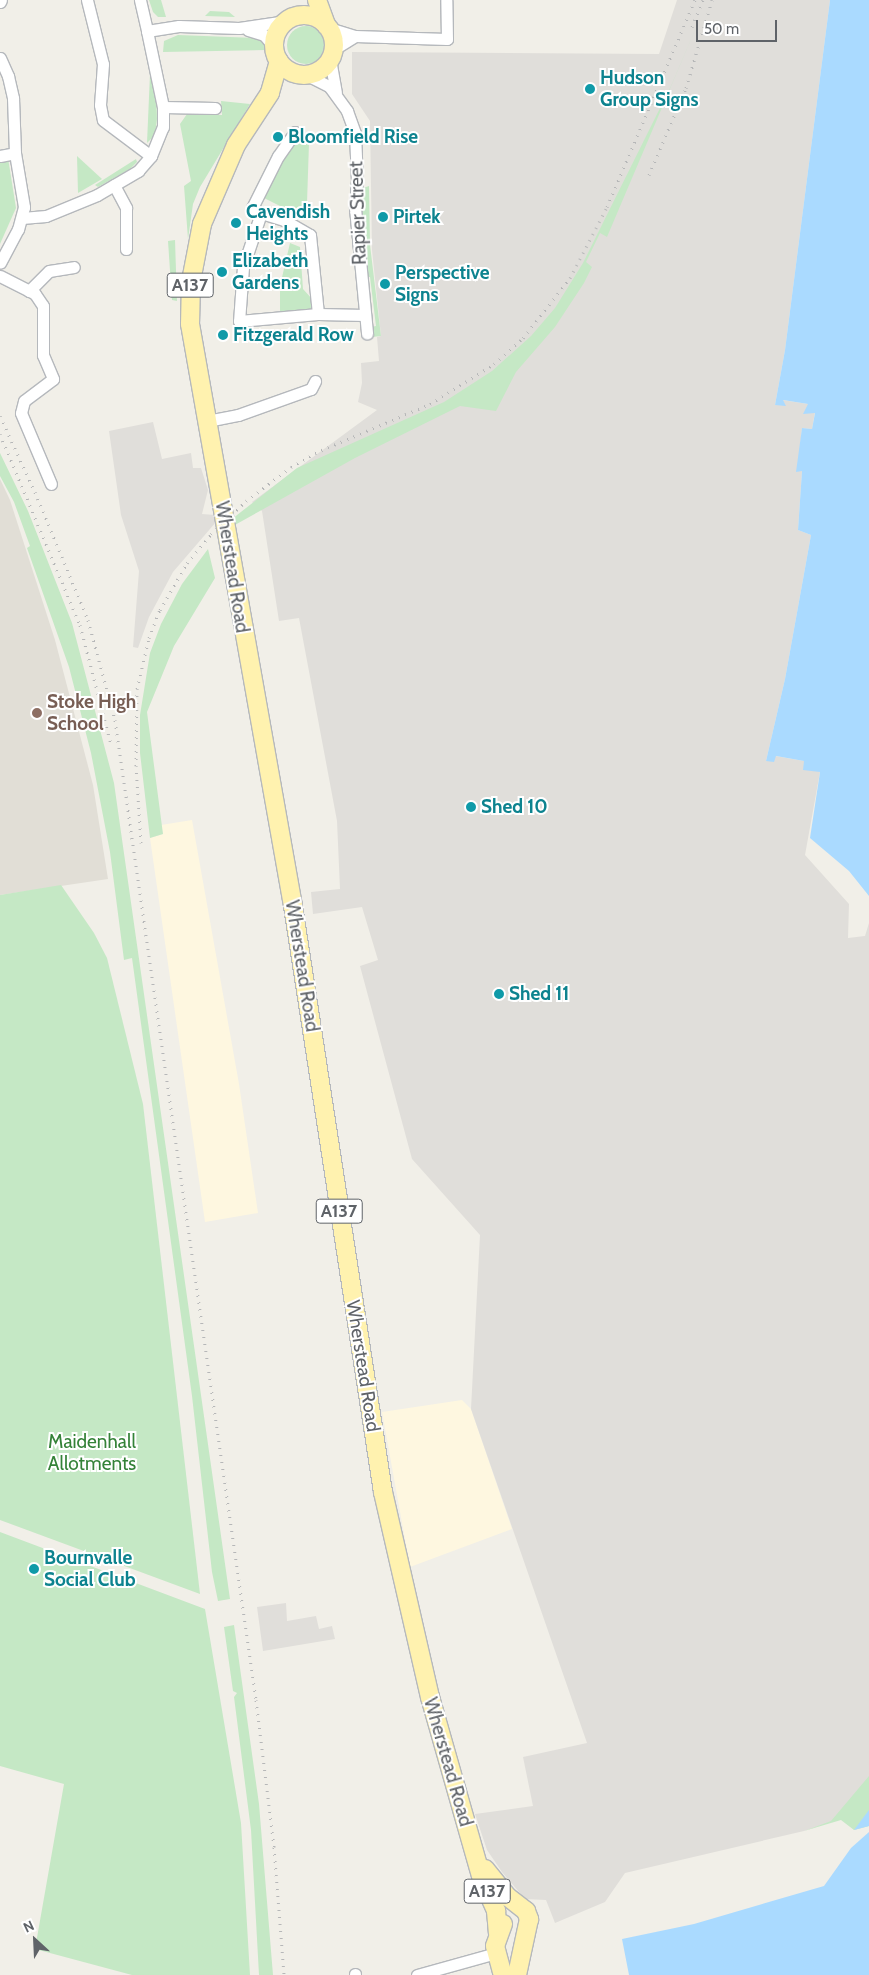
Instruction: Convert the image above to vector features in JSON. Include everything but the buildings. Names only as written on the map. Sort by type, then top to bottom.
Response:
[{"type":"main road","name":"A137","points":[[277,54],[277,33],[307,0]]},
{"type":"main road","points":[[317,0],[327,26],[330,59]]},
{"type":"main road","points":[[290,20],[310,16],[327,26]]},
{"type":"main road","points":[[277,54],[288,70],[304,75]]},
{"type":"main road","name":"Wherstead Road","points":[[277,54],[270,93],[223,170],[195,252],[190,289],[190,324],[293,906],[383,1492],[430,1697],[473,1849],[496,1911],[498,1933],[496,1953],[503,1975]]},
{"type":"main road","name":"A137","points":[[304,75],[330,59]]},
{"type":"main road","name":"Wherstead Road","points":[[270,93],[304,75]]},
{"type":"main road","name":"Wherstead Road","points":[[473,1849],[500,1889],[523,1909]]},
{"type":"main road","name":"A137","points":[[498,1933],[508,1916],[523,1909],[527,1913],[529,1924],[517,1975]]},
{"type":"street","points":[[87,0],[103,64],[100,105],[103,120],[151,156]]},
{"type":"street","points":[[22,218],[46,216],[114,186],[138,171],[151,156],[163,127],[163,107],[140,0]]},
{"type":"street","points":[[327,26],[356,36],[447,39],[446,0]]},
{"type":"street","points":[[239,28],[290,20]]},
{"type":"street","points":[[147,32],[179,26],[239,28],[258,32],[277,54]]},
{"type":"street","points":[[330,59],[356,36]]},
{"type":"street","points":[[0,58],[8,76],[13,98],[15,152],[24,196],[22,218],[0,263]]},
{"type":"street","name":"Rapier Street","points":[[330,59],[337,96]]},
{"type":"street","name":"Rapier Street","points":[[304,75],[324,82],[337,96],[347,111],[355,133],[358,180],[355,208],[367,333]]},
{"type":"street","points":[[163,107],[215,108]]},
{"type":"street","points":[[295,132],[278,156],[252,208],[261,213],[284,220],[310,235],[318,314]]},
{"type":"street","points":[[0,156],[15,152]]},
{"type":"street","points":[[114,186],[126,208],[126,249]]},
{"type":"street","points":[[261,213],[244,267],[239,321],[318,314],[365,315]]},
{"type":"street","points":[[29,291],[49,271],[74,267]]},
{"type":"street","points":[[0,276],[4,282],[29,291],[43,306],[43,355],[53,380],[24,402],[21,413],[52,484]]},
{"type":"street","points":[[207,421],[238,414],[310,389],[315,381]]},
{"type":"street","points":[[417,1975],[496,1953]]},
{"type":"shaded area","points":[[677,0],[830,0],[785,350],[775,405],[785,405],[782,400],[808,404],[815,412],[812,429],[802,428],[798,471],[802,471],[798,530],[811,535],[785,679],[766,761],[775,756],[804,761],[820,772],[805,855],[849,904],[848,938],[865,936],[869,923],[869,1790],[842,1818],[804,1831],[625,1873],[605,1902],[555,1923],[546,1900],[525,1899],[502,1872],[487,1850],[475,1814],[533,1806],[523,1757],[587,1743],[471,1409],[480,1235],[412,1159],[360,966],[378,960],[362,907],[313,914],[311,892],[340,889],[337,821],[299,618],[279,621],[262,511],[252,502],[377,410],[358,402],[362,383],[361,363],[379,361],[377,337],[381,336],[372,250],[370,121],[352,94],[352,52],[659,54]]},
{"type":"shaded area","points":[[153,422],[162,459],[191,453],[193,468],[201,468],[208,490],[202,514],[215,515],[216,522],[173,572],[149,617],[138,648],[133,647],[139,571],[121,515],[109,431]]},
{"type":"shaded area","name":"Stoke High School","points":[[0,479],[10,500],[55,640],[93,785],[108,879],[0,895]]},
{"type":"shaded area","points":[[192,820],[239,1084],[258,1213],[205,1222],[150,838],[163,834],[161,825]]},
{"type":"shaded area","points":[[462,1400],[471,1409],[512,1529],[410,1567],[382,1412]]},
{"type":"shaded area","points":[[286,1603],[287,1621],[316,1616],[319,1629],[332,1626],[335,1639],[263,1651],[257,1607]]},
{"type":"green space","points":[[149,0],[161,0],[166,17],[158,17],[153,12]]},
{"type":"green space","points":[[706,4],[607,237],[600,233],[586,262],[592,267],[584,283],[555,327],[516,372],[496,411],[460,406],[355,458],[233,526],[232,519],[297,468],[444,402],[492,371],[531,336],[555,308],[583,263],[671,86]]},
{"type":"green space","points":[[210,11],[229,12],[235,17],[205,16]]},
{"type":"green space","points":[[306,26],[319,32],[325,45],[319,58],[306,64],[293,58],[287,45],[293,32]]},
{"type":"green space","points":[[178,35],[257,38],[264,43],[265,50],[163,52],[164,41]]},
{"type":"green space","points":[[150,74],[156,90],[157,119],[155,135],[147,143]]},
{"type":"green space","points":[[221,101],[250,104],[200,187],[193,204],[188,239],[184,186],[191,181],[180,124],[187,114],[222,115]]},
{"type":"green space","points":[[294,137],[309,143],[307,203],[298,215],[262,197]]},
{"type":"green space","points":[[77,156],[102,179],[78,193]]},
{"type":"green space","points":[[8,158],[16,208],[0,244],[0,160]]},
{"type":"green space","points":[[136,159],[137,162],[130,169],[98,187],[95,185]]},
{"type":"green space","points":[[369,186],[370,245],[381,336],[372,337],[371,327],[376,326],[370,277],[366,277],[360,195],[363,188]]},
{"type":"green space","points":[[175,240],[177,301],[172,300],[168,241]]},
{"type":"green space","points":[[290,243],[300,247],[303,289],[313,300],[313,309],[304,313],[298,310],[280,312],[280,286]]},
{"type":"green space","points":[[0,453],[28,511],[72,623],[114,783],[230,1599],[218,1601],[212,1572],[192,1396],[132,958],[124,960],[110,852],[91,753],[69,667],[27,548],[30,546],[14,502],[0,476]]},
{"type":"green space","points":[[208,549],[215,578],[174,646],[147,712],[163,834],[150,838],[140,753],[140,715],[150,653],[161,624],[182,584]]},
{"type":"green space","name":"Maidenhall Allotments","points":[[61,885],[94,933],[107,958],[143,1104],[200,1594],[0,1520],[0,895]]},
{"type":"green space","points":[[0,1532],[205,1609],[241,1823],[250,1975],[132,1975],[35,1949],[64,1784],[0,1766]]},
{"type":"green space","points":[[234,1625],[259,1804],[273,1975],[259,1975],[251,1830],[234,1697],[237,1693],[233,1691],[224,1627]]},
{"type":"green space","points":[[869,1776],[869,1826],[854,1830],[841,1820],[804,1831],[831,1821]]},
{"type":"water","points":[[830,0],[869,0],[869,896],[849,871],[810,838],[820,772],[803,770],[804,761],[776,756],[774,762],[766,761],[785,679],[811,535],[798,530],[802,471],[796,472],[802,428],[812,429],[815,413],[803,414],[808,404],[783,400],[786,406],[775,405],[785,350]]},
{"type":"water","points":[[869,1810],[869,1826],[854,1830]]},
{"type":"water","points":[[869,1832],[869,1975],[629,1975],[622,1939],[694,1924],[824,1886],[851,1848]]},
{"type":"railway","points":[[141,843],[136,766],[137,689],[149,638],[160,610],[187,563],[211,534],[246,501],[291,467],[315,453],[430,404],[494,364],[523,338],[570,278],[607,207],[695,0]]},
{"type":"railway","points":[[692,27],[703,0]]},
{"type":"railway","points":[[649,175],[686,88],[712,0]]},
{"type":"railway","points":[[0,416],[35,492],[88,620],[115,720],[256,1700],[274,1847],[284,1975]]},
{"type":"railway","points":[[0,434],[80,625],[111,744]]},
{"type":"place","name":"Hudson Group Signs","points":[[590,89]]},
{"type":"place","name":"Bloomfield Rise","points":[[278,137]]},
{"type":"place","name":"Pirtek","points":[[383,217]]},
{"type":"place","name":"Cavendish Heights","points":[[236,223]]},
{"type":"place","name":"Elizabeth Gardens","points":[[222,272]]},
{"type":"place","name":"Perspective Signs","points":[[385,284]]},
{"type":"place","name":"Fitzgerald Row","points":[[223,335]]},
{"type":"place","name":"Stoke High School","points":[[37,713]]},
{"type":"place","name":"Shed 10","points":[[471,807]]},
{"type":"place","name":"Shed 11","points":[[499,994]]},
{"type":"place","name":"Bournvalle Social Club","points":[[34,1569]]}]
